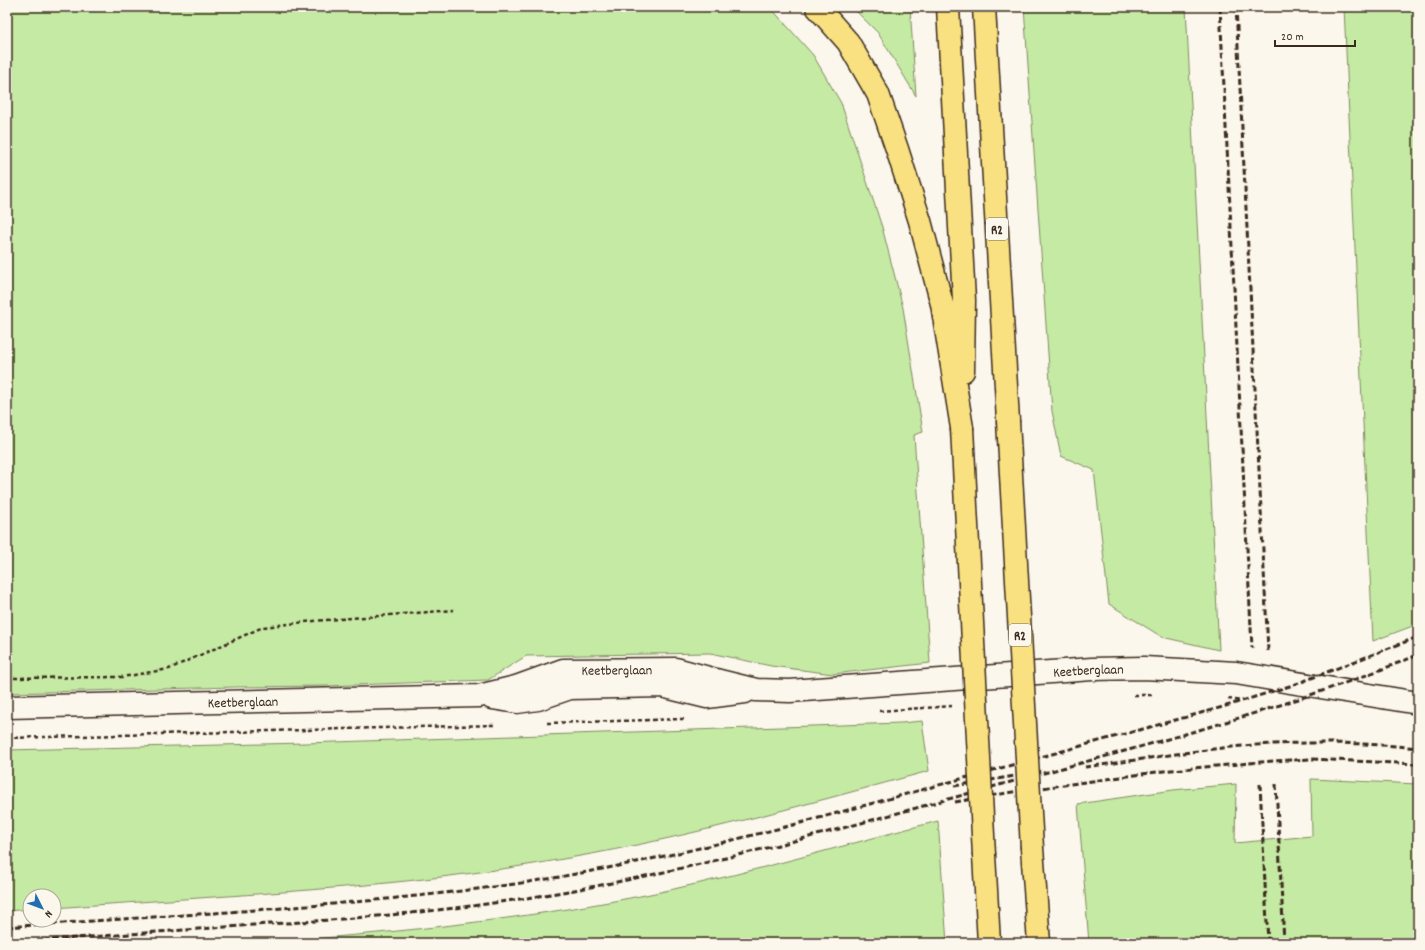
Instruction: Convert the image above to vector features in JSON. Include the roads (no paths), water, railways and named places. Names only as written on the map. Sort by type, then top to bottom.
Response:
[{"type":"highway","points":[[817,7],[848,42],[878,94],[897,149],[920,221],[942,304],[962,428]]},
{"type":"highway","points":[[948,7],[964,300],[962,428],[989,943]]},
{"type":"highway","name":"R2","points":[[984,7],[1032,848],[1039,943]]},
{"type":"main road","name":"Keetberglaan","points":[[7,707],[479,696],[516,687],[563,670],[676,669],[720,682],[756,690],[798,691],[1092,669],[1144,668],[1236,673],[1418,703]]},
{"type":"railway","points":[[1220,7],[1252,648]]},
{"type":"railway","points":[[1236,7],[1268,651]]},
{"type":"railway","points":[[7,927],[311,906],[433,894],[573,875],[652,859],[808,821],[1223,707],[1296,684],[1418,637]]},
{"type":"railway","points":[[7,943],[408,913],[521,899],[623,881],[784,844],[1146,745],[1256,713],[1364,676],[1418,655]]},
{"type":"railway","points":[[1085,767],[1195,751],[1255,745],[1325,743],[1372,744],[1418,748]]},
{"type":"railway","points":[[955,802],[1013,792],[1171,770],[1273,761],[1311,759],[1418,764]]},
{"type":"railway","points":[[954,786],[1015,776]]},
{"type":"railway","points":[[1260,784],[1268,943]]},
{"type":"railway","points":[[1276,784],[1284,943]]}]
